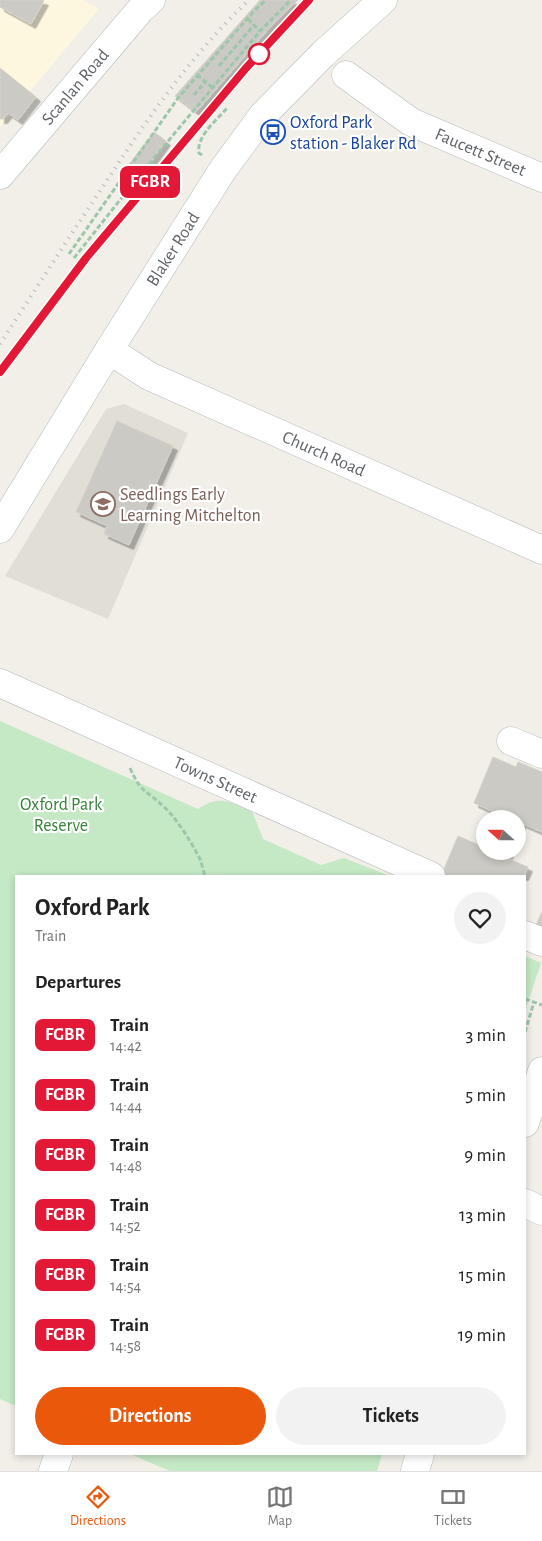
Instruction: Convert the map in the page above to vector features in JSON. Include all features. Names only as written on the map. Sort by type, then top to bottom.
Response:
[{"type":"street","name":"Scanlan Road","points":[[0,175],[141,9],[151,0]]},
{"type":"street","name":"Blaker Road","points":[[0,529],[109,350],[222,171],[263,115],[323,54],[383,0]]},
{"type":"street","name":"Faucett Street","points":[[346,75],[411,122],[542,178]]},
{"type":"street","name":"Church Road","points":[[109,350],[149,376],[542,550]]},
{"type":"street","name":"Towns Street","points":[[0,683],[429,875]]},
{"type":"street","points":[[511,741],[542,754]]},
{"type":"street","points":[[526,935],[542,942]]},
{"type":"street","points":[[526,1121],[542,1071]]},
{"type":"street","points":[[526,1203],[542,1211]]},
{"type":"street","points":[[53,1471],[59,1455]]},
{"type":"street","points":[[415,1471],[420,1455]]},
{"type":"path","points":[[68,254],[178,98],[266,0]]},
{"type":"path","points":[[74,258],[139,176],[260,31],[291,0]]},
{"type":"path","points":[[248,19],[260,31]]},
{"type":"path","points":[[219,66],[254,25]]},
{"type":"path","points":[[197,75],[213,88]]},
{"type":"path","points":[[194,95],[205,82]]},
{"type":"path","points":[[207,159],[199,153],[198,147],[201,139],[228,107]]},
{"type":"path","points":[[135,744],[128,765],[137,784],[143,791],[163,805],[173,816],[200,858],[205,875]]},
{"type":"path","points":[[526,999],[542,1005]]},
{"type":"path","points":[[526,1029],[534,1002]]},
{"type":"shaded area","points":[[0,0],[83,0],[99,9],[0,127]]},
{"type":"shaded area","name":"Seedlings Early Learning Mitchelton","points":[[124,404],[188,433],[108,619],[5,576],[106,409]]},
{"type":"green space","name":"Oxford Park Reserve","points":[[0,721],[198,809],[212,802],[225,801],[252,811],[263,839],[321,865],[344,858],[387,875],[15,875],[15,1406],[0,1399]]},
{"type":"green space","points":[[526,956],[541,963],[526,1008]]},
{"type":"green space","points":[[132,1455],[382,1455],[377,1471],[170,1471]]},
{"type":"building","points":[[0,0],[44,1],[31,24],[0,7]]},
{"type":"building","points":[[260,0],[298,0],[273,24],[196,112],[175,96]]},
{"type":"building","points":[[0,68],[36,97],[18,120],[8,113],[3,119],[0,119]]},
{"type":"building","points":[[154,132],[166,141],[140,177],[127,167]]},
{"type":"building","points":[[117,421],[173,446],[129,545],[104,534],[107,526],[76,512]]},
{"type":"building","points":[[493,757],[516,767],[518,762],[542,772],[542,832],[526,825],[526,810],[489,810],[474,803]]},
{"type":"building","points":[[458,836],[476,844],[476,860],[511,860],[528,867],[524,875],[441,875]]},
{"type":"building","points":[[542,912],[542,927],[536,925]]},
{"type":"railway","points":[[0,344],[152,114],[188,66],[249,0]]},
{"type":"railway","points":[[0,372],[86,257],[246,67],[309,0]]},
{"type":"train","name":"FGBR","points":[[0,372],[86,258],[246,68],[309,0]]},
{"type":"place","name":"Oxford Park station - Blaker Rd","points":[[273,132]]},
{"type":"place","name":"Seedlings Early Learning Mitchelton","points":[[103,504]]}]
